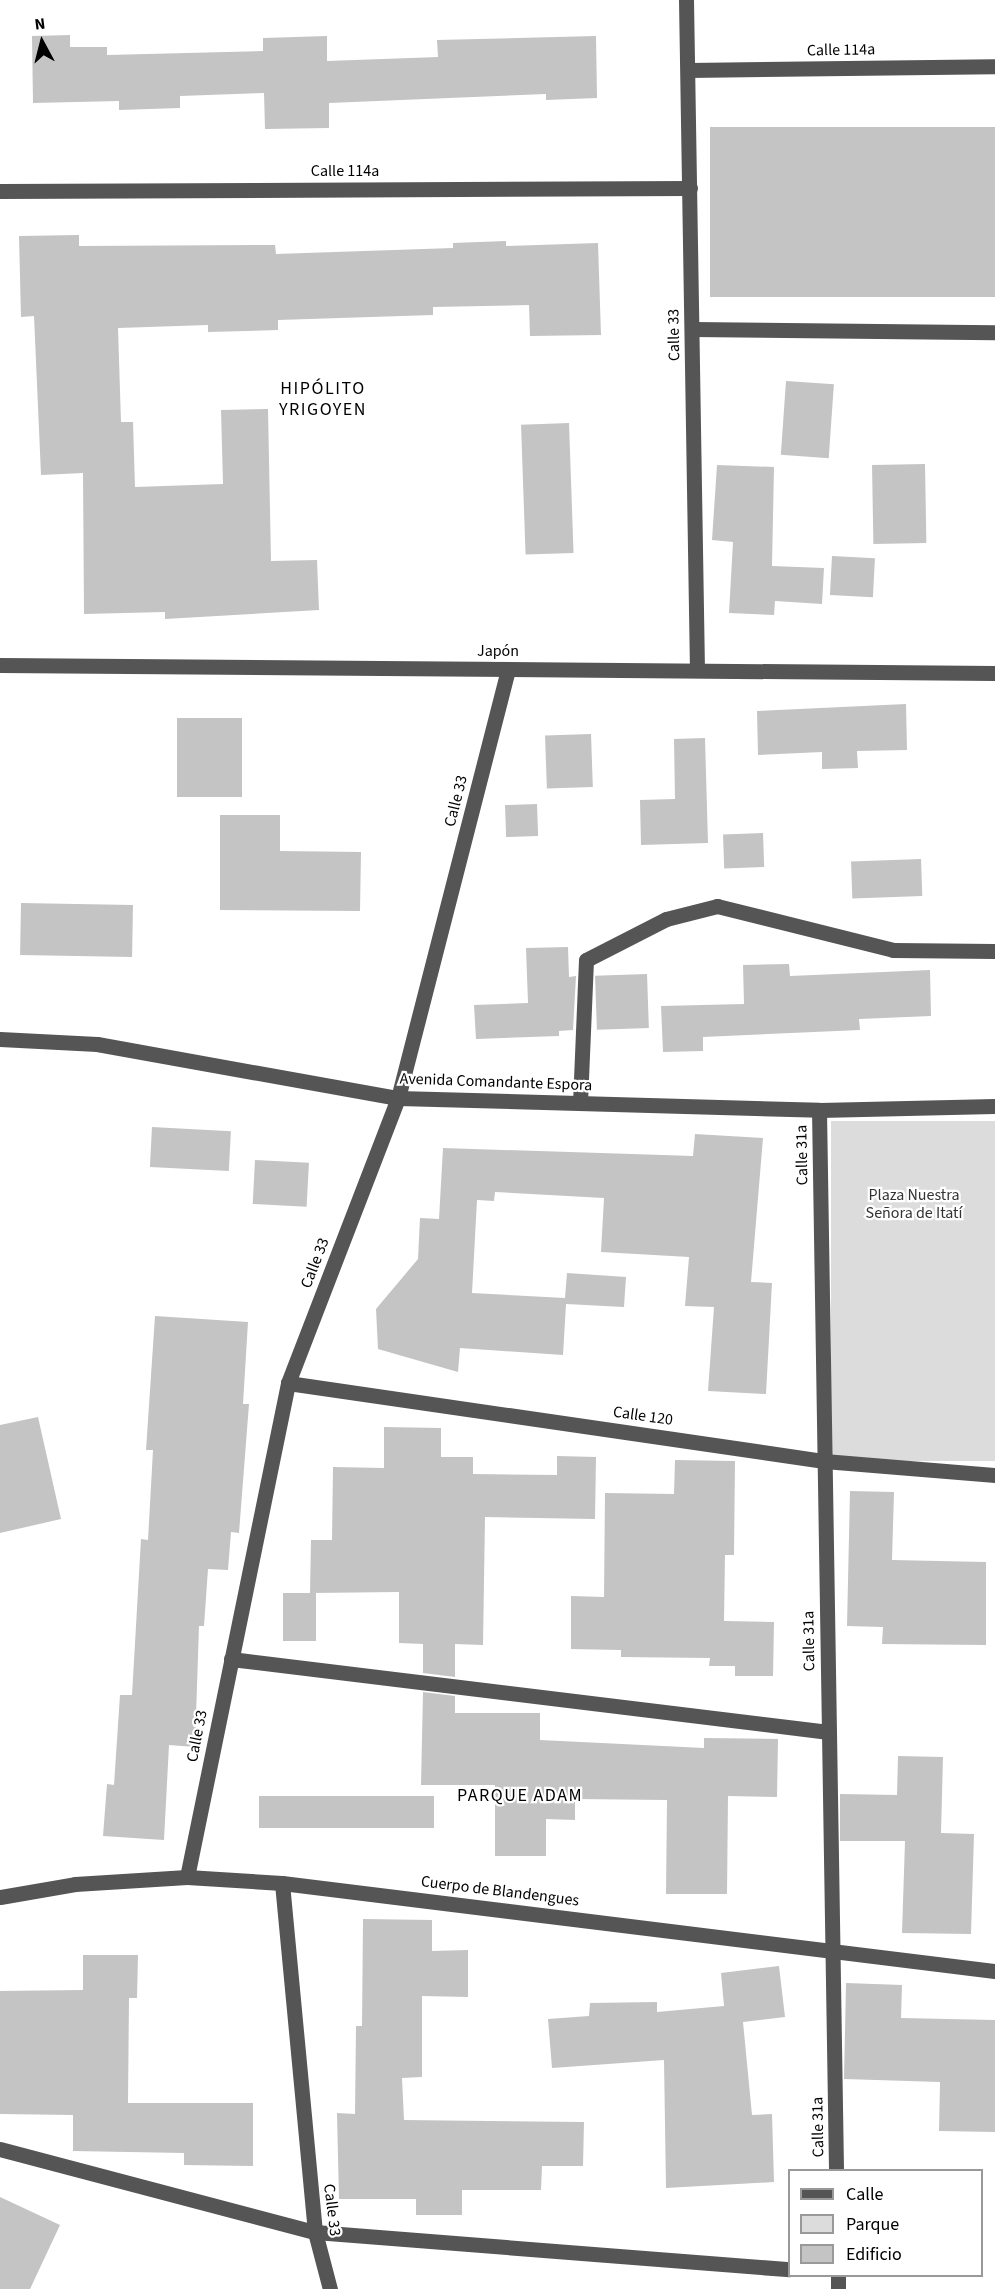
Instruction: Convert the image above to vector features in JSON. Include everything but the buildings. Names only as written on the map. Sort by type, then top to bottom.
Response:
[{"type":"street","name":"Calle 33","points":[[686,0],[697,670]]},
{"type":"street","name":"Calle 114a","points":[[688,70],[995,66]]},
{"type":"street","name":"Calle 114a","points":[[0,190],[690,188]]},
{"type":"street","points":[[692,329],[995,332]]},
{"type":"street","name":"Japón","points":[[0,665],[995,673]]},
{"type":"street","name":"Calle 33","points":[[187,1877],[288,1383],[398,1098],[508,669]]},
{"type":"street","points":[[580,1103],[586,960],[666,919],[717,906],[893,950],[995,951]]},
{"type":"street","name":"Avenida Comandante Espora","points":[[0,1040],[97,1044],[398,1098],[819,1110],[995,1106]]},
{"type":"street","name":"Calle 31a","points":[[819,1110],[836,2169]]},
{"type":"street","name":"Calle 120","points":[[288,1383],[825,1461],[995,1475]]},
{"type":"street","points":[[231,1659],[829,1732]]},
{"type":"street","name":"Cuerpo de Blandengues","points":[[0,1897],[75,1884],[187,1877],[282,1882],[995,1971]]},
{"type":"street","name":"Calle 33","points":[[282,1882],[315,2232],[330,2289]]},
{"type":"street","points":[[0,2149],[315,2232],[788,2269]]},
{"type":"green space","name":"Plaza Nuestra Señora de Itatí","points":[[831,1121],[995,1121],[995,1461],[831,1461]]},
{"type":"district","name":"HIPÓLITO YRIGOYEN","points":[[323,400]]},
{"type":"district","name":"PARQUE ADAM","points":[[520,1796]]}]
